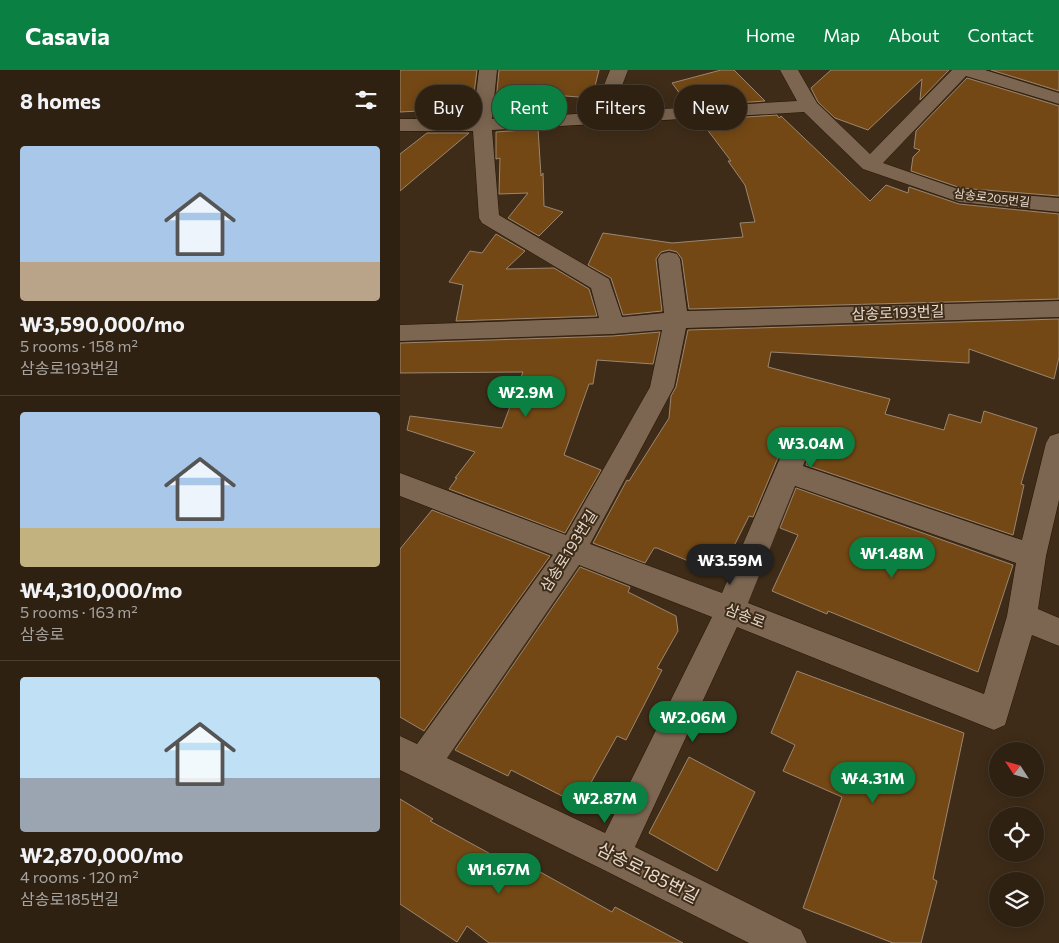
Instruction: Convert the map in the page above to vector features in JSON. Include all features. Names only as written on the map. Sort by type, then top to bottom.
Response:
[{"type":"street","points":[[488,70],[482,125],[489,218],[601,284],[613,326]]},
{"type":"street","points":[[613,85],[619,70]]},
{"type":"street","name":"삼송로205번길","points":[[789,70],[810,106],[870,165],[959,196],[1059,205]]},
{"type":"street","points":[[870,165],[962,70]]},
{"type":"street","points":[[967,70],[1059,99]]},
{"type":"street","points":[[664,114],[810,106]]},
{"type":"street","points":[[482,125],[577,119]]},
{"type":"street","points":[[400,125],[415,125]]},
{"type":"street","name":"삼송로193번길","points":[[412,758],[572,551],[662,387],[676,320],[669,259]]},
{"type":"street","name":"삼송로193번길","points":[[400,333],[613,326],[676,320],[1059,309]]},
{"type":"street","points":[[1059,442],[1032,556],[1022,616],[1059,632]]},
{"type":"street","points":[[613,855],[730,610],[792,460],[1032,556]]},
{"type":"street","name":"삼송로","points":[[400,484],[730,610],[994,714],[1022,616]]},
{"type":"street","name":"삼송로185번길","points":[[412,758],[613,855],[788,943]]},
{"type":"building","points":[[400,70],[477,70],[475,85],[415,85],[415,111],[400,112]]},
{"type":"building","points":[[499,70],[599,70],[595,85],[577,85],[577,97],[567,96],[567,85],[498,85]]},
{"type":"building","points":[[721,70],[734,70],[765,101],[747,102],[747,85],[674,86],[672,83]]},
{"type":"building","points":[[831,70],[949,70],[920,100],[922,79],[868,130],[835,118],[818,102],[811,88]]},
{"type":"building","points":[[991,70],[1059,70],[1059,91]]},
{"type":"building","points":[[967,78],[1059,106],[1059,196],[961,188],[911,171],[913,157],[920,150],[914,148],[916,131]]},
{"type":"building","points":[[777,115],[779,118],[781,116],[870,201],[886,185],[908,193],[909,187],[959,204],[1059,214],[1059,299],[689,309],[682,259],[677,252],[669,250],[661,252],[656,259],[662,311],[623,315],[611,278],[588,265],[603,233],[672,243],[743,237],[740,223],[755,222],[745,185],[728,161],[731,161],[708,130],[747,130],[747,117]]},
{"type":"building","points":[[538,130],[541,176],[543,173],[544,206],[563,212],[539,236],[508,218],[528,193],[499,194],[500,158],[496,159],[496,132]]},
{"type":"building","points":[[427,133],[469,133],[400,191],[400,154]]},
{"type":"building","points":[[496,234],[525,251],[506,269],[554,268],[589,289],[597,316],[456,321],[463,285],[449,282],[470,251],[482,253]]},
{"type":"building","points":[[1059,319],[1059,357],[1054,379],[969,349],[969,363],[771,352],[768,367],[890,399],[885,414],[944,430],[949,414],[981,423],[984,411],[1037,428],[1021,484],[1024,485],[1013,535],[806,465],[812,448],[807,440],[796,437],[787,440],[782,448],[753,517],[749,516],[720,574],[657,548],[654,548],[645,563],[593,543],[627,480],[629,481],[669,418],[671,396],[676,387],[688,330]]},
{"type":"building","points":[[660,332],[653,364],[597,360],[593,384],[589,384],[564,455],[601,470],[565,533],[449,489],[475,452],[407,430],[410,416],[502,428],[523,372],[400,373],[400,343],[613,336]]},
{"type":"building","points":[[796,488],[1013,565],[978,672],[828,611],[827,614],[772,591],[798,535],[780,528]]},
{"type":"building","points":[[432,510],[550,556],[424,731],[400,717],[400,549]]},
{"type":"building","points":[[580,567],[630,587],[628,592],[676,616],[678,631],[657,668],[662,670],[626,740],[617,736],[583,797],[568,799],[511,770],[508,776],[455,750]]},
{"type":"building","points":[[797,671],[964,733],[933,879],[937,881],[921,943],[893,943],[803,908],[842,797],[783,771],[795,745],[771,733]]},
{"type":"building","points":[[689,757],[755,792],[717,871],[649,833]]},
{"type":"building","points":[[400,799],[433,819],[430,821],[529,875],[533,868],[612,912],[615,907],[683,943],[489,943],[467,926],[457,942],[400,904]]}]
